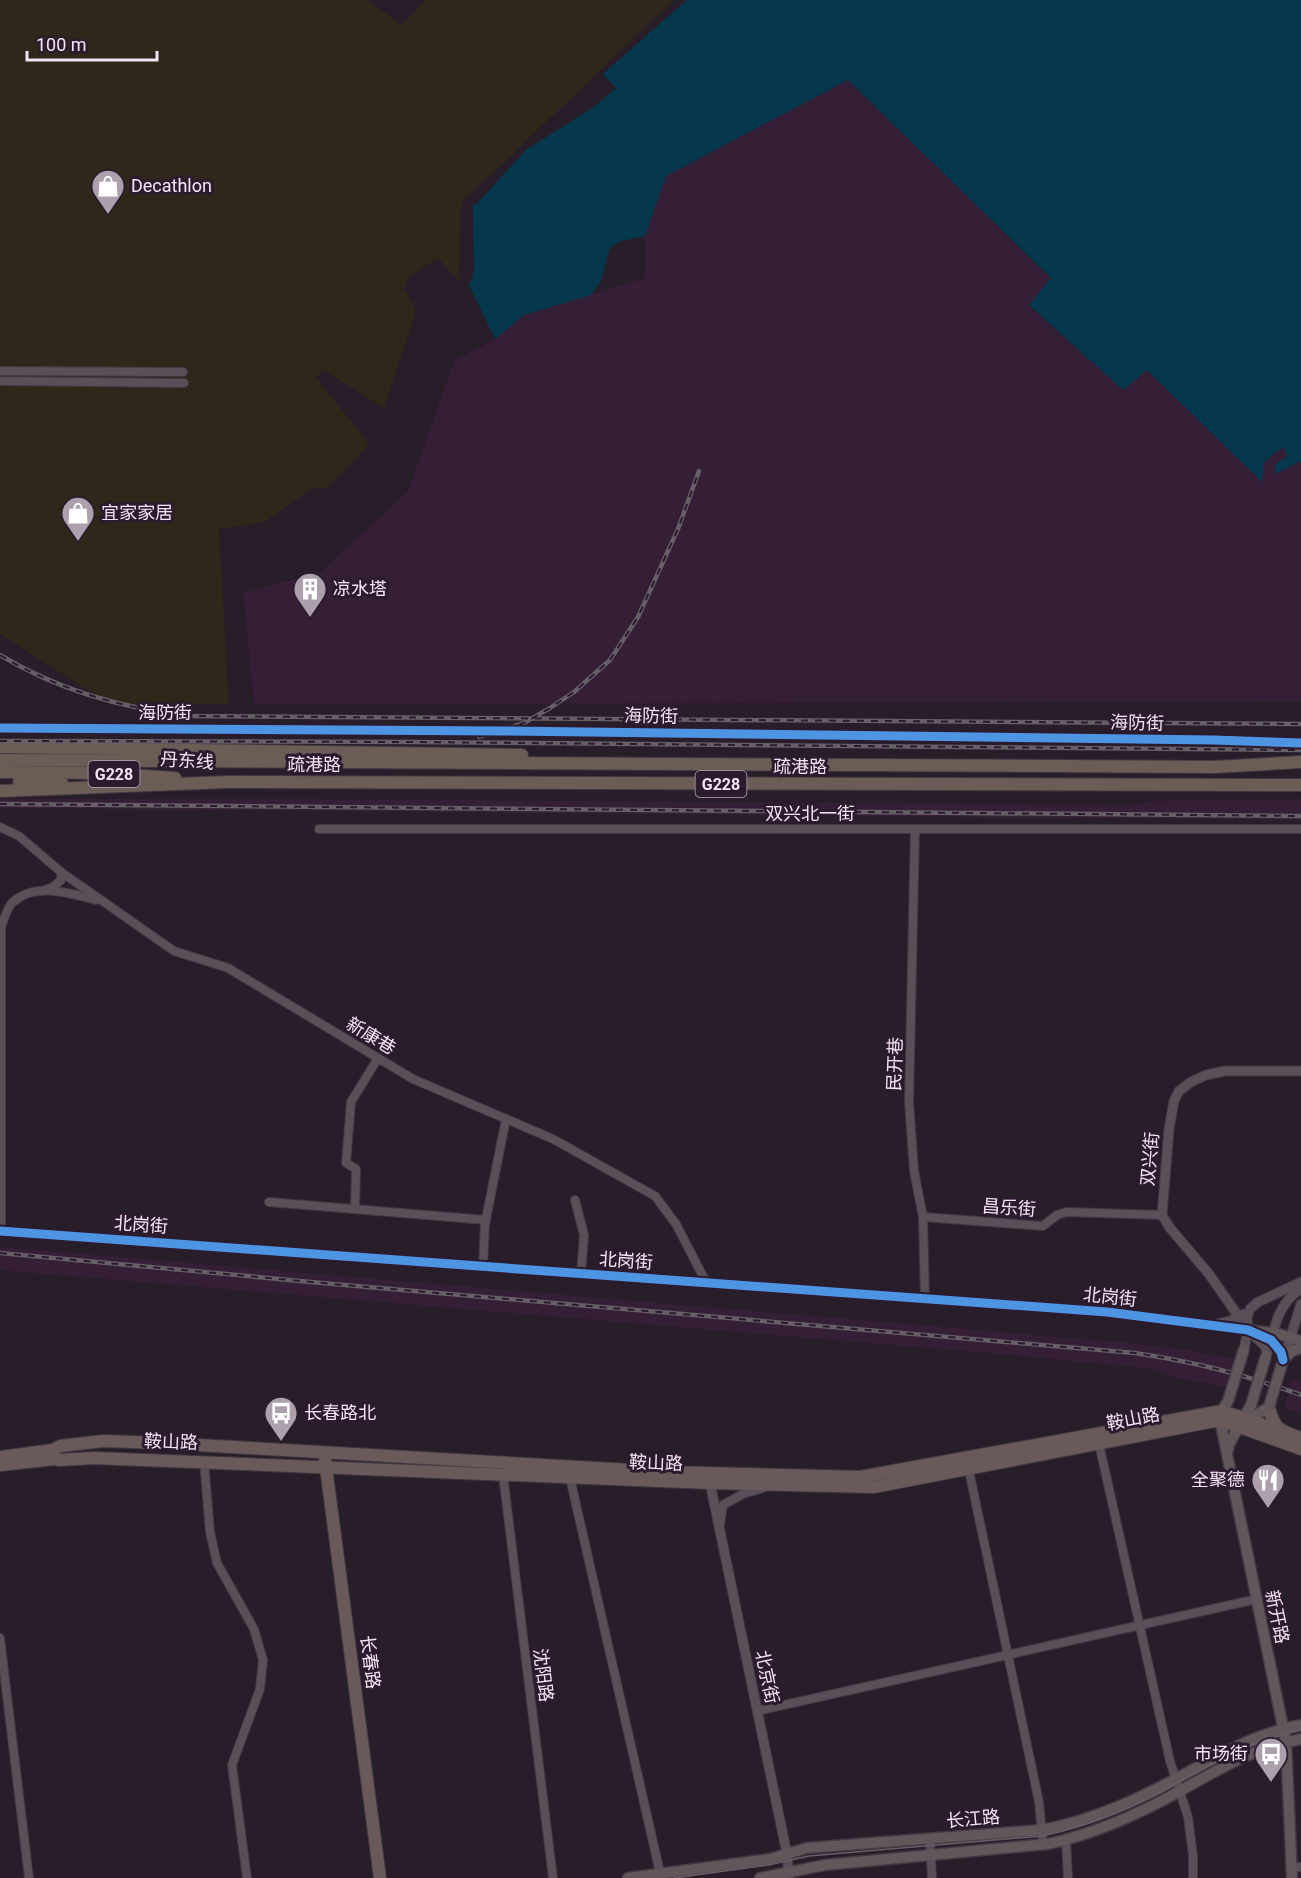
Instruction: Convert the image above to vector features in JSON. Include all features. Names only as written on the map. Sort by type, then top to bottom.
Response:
[{"type":"highway","name":"疏港路","points":[[0,747],[100,754],[603,756],[682,764],[1214,767],[1301,762]]},
{"type":"highway","points":[[0,760],[100,754]]},
{"type":"highway","name":"丹东线","points":[[0,772],[99,773],[227,782]]},
{"type":"highway","points":[[0,781],[66,783],[99,788]]},
{"type":"highway","name":"疏港路","points":[[227,782],[1301,785]]},
{"type":"highway","points":[[0,791],[227,782]]},
{"type":"main road","name":"北岗街","points":[[1248,1330],[1296,1339]]},
{"type":"main road","points":[[1281,1431],[1275,1425],[1269,1407],[1284,1360],[1292,1351],[1301,1348]]},
{"type":"main road","points":[[1224,1411],[1244,1349]]},
{"type":"main road","points":[[1228,1456],[1229,1444],[1251,1406],[1266,1354]]},
{"type":"main road","points":[[1242,1422],[1269,1407]]},
{"type":"main road","name":"鞍山路","points":[[0,1457],[104,1441],[323,1451],[665,1472],[860,1478],[1099,1444],[1224,1411]]},
{"type":"main road","name":"鞍山路","points":[[0,1465],[55,1459],[94,1458],[570,1478],[874,1487],[968,1464],[1224,1411],[1242,1422],[1301,1449]]},
{"type":"main road","name":"新开路","points":[[1224,1411],[1228,1456],[1286,1742],[1294,1871]]},
{"type":"main road","points":[[1242,1422],[1301,1438]]},
{"type":"main road","name":"长春路","points":[[323,1451],[380,1878]]},
{"type":"main road","name":"长江路","points":[[628,1878],[661,1876],[770,1859],[807,1848],[1042,1830],[1065,1825],[1147,1794],[1252,1739],[1283,1728],[1301,1725]]},
{"type":"main road","name":"长江路","points":[[760,1878],[789,1875],[825,1864],[1066,1840],[1128,1817],[1179,1792],[1242,1756],[1301,1739]]},
{"type":"street","points":[[0,371],[183,372]]},
{"type":"street","points":[[0,381],[184,383]]},
{"type":"street","name":"海防街","points":[[0,728],[504,731],[1301,743]]},
{"type":"street","name":"新康巷","points":[[0,827],[19,836],[61,872],[174,951],[228,968],[413,1079],[553,1139],[655,1196],[676,1224],[707,1284]]},
{"type":"street","name":"双兴北一街","points":[[319,829],[1301,829]]},
{"type":"street","name":"民开巷","points":[[915,829],[909,1102],[914,1171],[923,1216],[925,1299]]},
{"type":"street","points":[[0,1231],[2,927],[11,903],[25,895],[53,887],[61,880],[61,872]]},
{"type":"street","points":[[41,891],[65,891],[103,902]]},
{"type":"street","points":[[355,1208],[356,1169],[346,1163],[351,1102],[378,1058]]},
{"type":"street","name":"双兴街","points":[[1162,1215],[1170,1115],[1179,1091],[1206,1075],[1225,1071],[1301,1071]]},
{"type":"street","points":[[483,1267],[486,1220],[506,1119]]},
{"type":"street","points":[[575,1200],[584,1235],[582,1274]]},
{"type":"street","points":[[269,1202],[486,1220]]},
{"type":"street","name":"昌乐街","points":[[923,1216],[1043,1226],[1058,1215],[1067,1212],[1162,1215]]},
{"type":"street","points":[[1162,1215],[1170,1228],[1209,1274],[1248,1330],[1265,1346],[1266,1354]]},
{"type":"street","name":"北岗街","points":[[0,1231],[1107,1312],[1248,1330]]},
{"type":"street","points":[[1212,1325],[1239,1317],[1258,1302],[1299,1285]]},
{"type":"street","points":[[1266,1354],[1281,1310],[1282,1297],[1299,1285]]},
{"type":"street","points":[[1284,1360],[1296,1339],[1301,1304]]},
{"type":"street","points":[[1244,1349],[1250,1309]]},
{"type":"street","points":[[1272,1336],[1284,1360]]},
{"type":"street","points":[[1099,1444],[1174,1779],[1188,1817],[1193,1878]]},
{"type":"street","points":[[204,1461],[210,1532],[217,1563],[254,1629],[263,1659],[260,1689],[232,1765],[247,1878]]},
{"type":"street","points":[[968,1464],[1039,1802],[1043,1844]]},
{"type":"street","name":"沈阳路","points":[[503,1475],[553,1878]]},
{"type":"street","points":[[570,1478],[661,1876]]},
{"type":"street","name":"北京街","points":[[710,1483],[787,1854],[789,1875]]},
{"type":"street","points":[[719,1529],[723,1505],[743,1494],[774,1485]]},
{"type":"street","points":[[757,1711],[1257,1599]]},
{"type":"street","points":[[0,1638],[4,1710],[29,1878]]},
{"type":"street","points":[[930,1839],[932,1878]]},
{"type":"street","points":[[1066,1840],[1068,1878]]},
{"type":"shaded area","points":[[0,0],[368,0],[402,26],[425,0],[674,0],[461,203],[459,281],[438,258],[409,277],[404,288],[416,311],[384,408],[323,370],[316,378],[369,443],[356,459],[328,487],[311,489],[265,522],[219,529],[229,704],[109,704],[0,634]]},
{"type":"shaded area","points":[[848,80],[1051,279],[1029,306],[1123,390],[1146,369],[1261,481],[1264,462],[1283,447],[1287,456],[1275,474],[1301,461],[1301,702],[254,704],[243,593],[319,573],[408,492],[454,361],[495,339],[524,315],[645,278],[645,236],[666,176]]},
{"type":"shaded area","points":[[0,799],[1123,805],[1151,801],[1301,799],[1301,820],[2,808],[0,811]]},
{"type":"shaded area","points":[[0,1247],[1129,1343],[1236,1359],[1228,1387],[1182,1379],[1146,1368],[991,1353],[0,1270]]},
{"type":"shaded area","points":[[1292,1378],[1301,1381],[1301,1413],[1284,1407]]},
{"type":"water","points":[[687,0],[1301,0],[1301,461],[1275,474],[1276,464],[1287,456],[1283,447],[1264,462],[1262,482],[1147,370],[1123,390],[1029,305],[1051,278],[848,80],[666,176],[645,236],[621,241],[610,248],[601,281],[591,295],[524,315],[495,339],[469,285],[474,269],[473,203],[476,205],[526,150],[595,106],[616,88],[603,74]]},
{"type":"tram line","points":[[674,1878],[768,1865],[809,1856],[1042,1836],[1104,1818],[1163,1791],[1213,1763],[1246,1748],[1301,1730]]},
{"type":"railway","points":[[479,737],[524,723],[550,708],[574,692],[610,660],[638,617],[678,529],[699,471]]},
{"type":"railway","points":[[0,655],[45,678],[93,696],[117,703],[192,716],[1301,724]]},
{"type":"railway","points":[[0,741],[413,742],[1301,750]]},
{"type":"railway","points":[[0,804],[1301,816]]},
{"type":"railway","points":[[0,1253],[1135,1353],[1219,1370],[1301,1395]]},
{"type":"cycle path","points":[[0,728],[504,731],[1301,743]]},
{"type":"cycle path","points":[[0,1231],[1107,1312],[1248,1330],[1271,1340],[1281,1352],[1283,1360]]},
{"type":"place","name":"Decathlon","points":[[108,215]]},
{"type":"place","name":"宜家家居","points":[[78,542]]},
{"type":"place","name":"凉水塔","points":[[310,618]]},
{"type":"place","name":"长春路北","points":[[281,1442]]},
{"type":"place","name":"全聚德","points":[[1268,1509]]},
{"type":"place","name":"市场街","points":[[1271,1783]]}]
